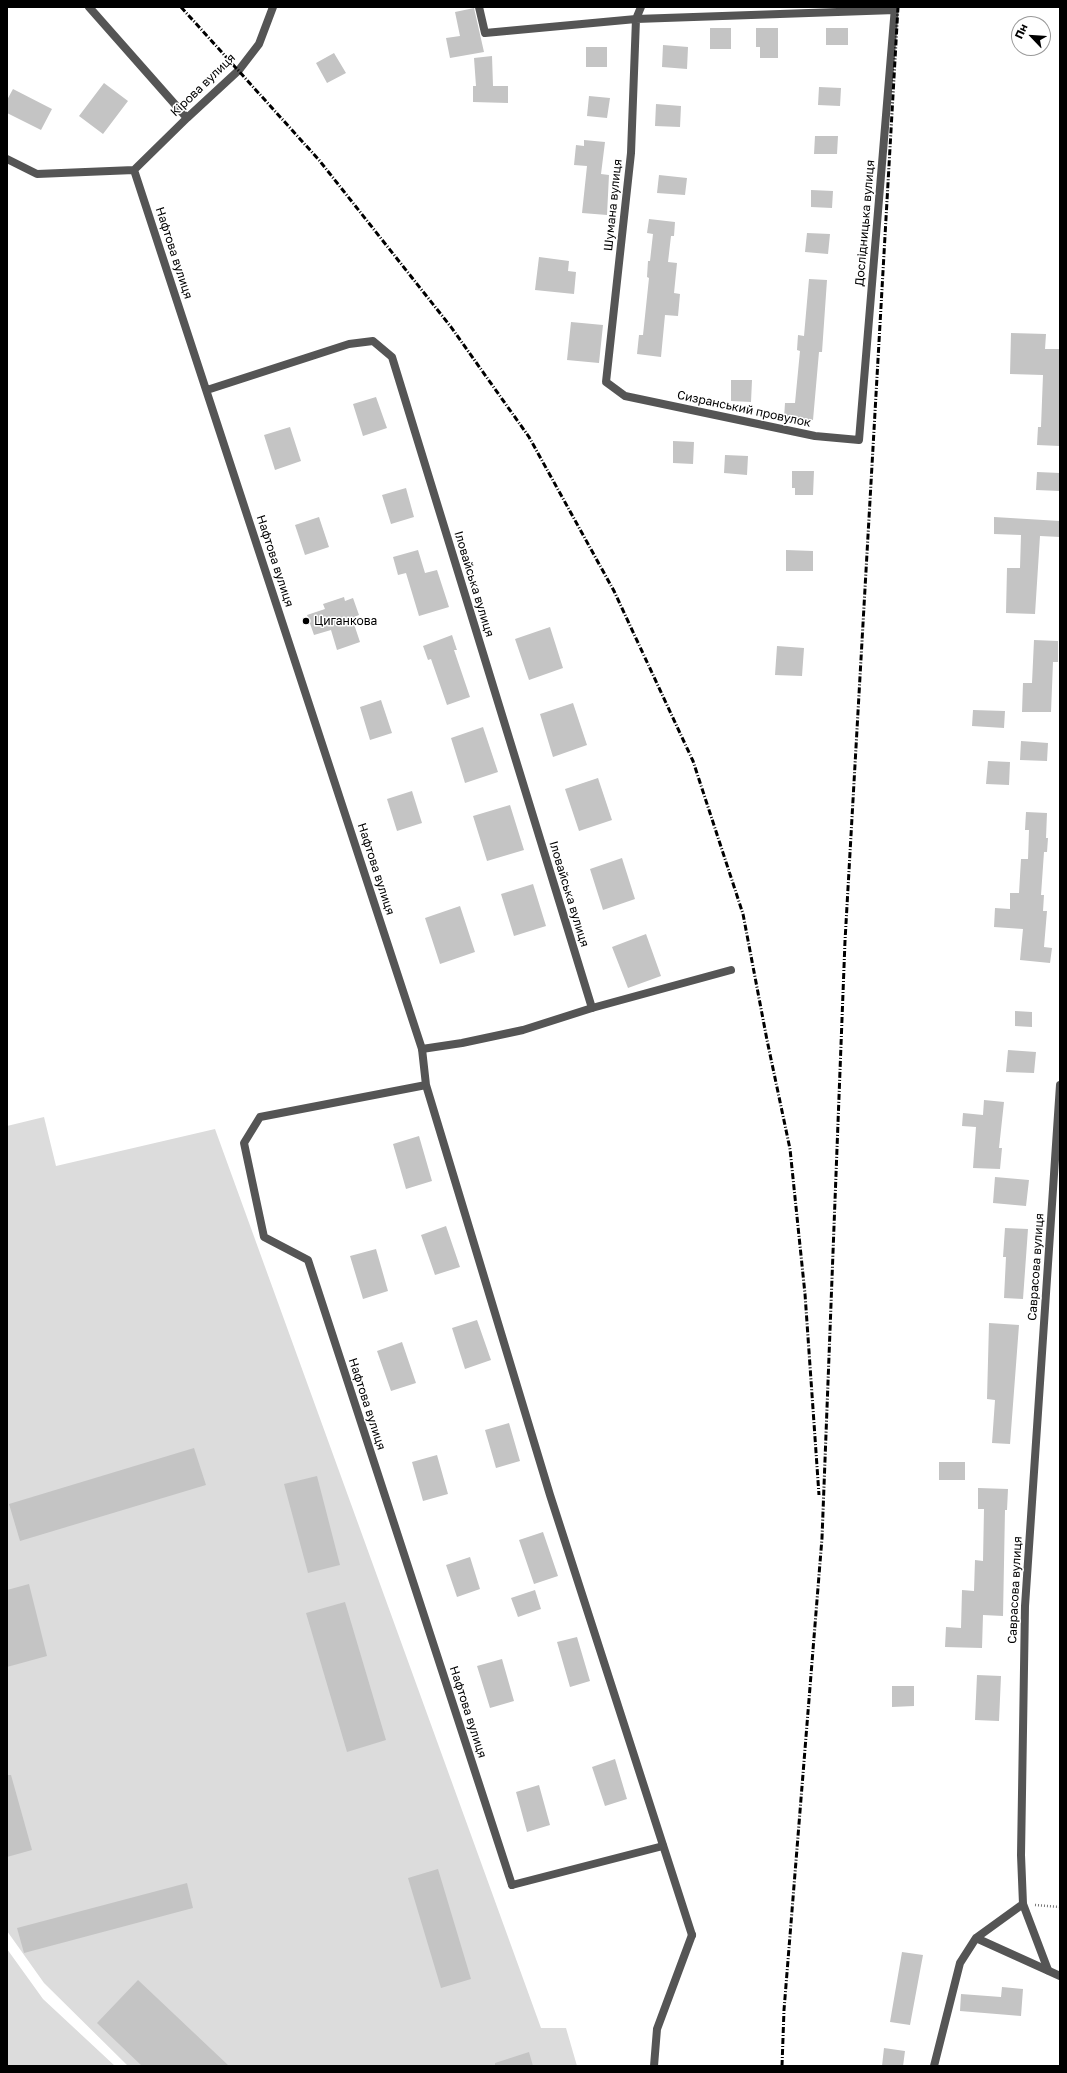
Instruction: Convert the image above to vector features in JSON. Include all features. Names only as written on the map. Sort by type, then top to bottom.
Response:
[{"type":"street","points":[[89,7],[186,118]]},
{"type":"street","name":"Кірова вулиця","points":[[134,170],[186,118],[214,95],[239,70],[259,44],[273,7]]},
{"type":"street","points":[[479,7],[485,33],[636,18],[895,8]]},
{"type":"street","name":"Шумана вулиця","points":[[625,396],[606,382],[631,153],[636,18],[641,7]]},
{"type":"street","name":"Дослідницька вулиця","points":[[859,440],[895,8]]},
{"type":"street","points":[[7,159],[37,174],[134,170]]},
{"type":"street","name":"Нафтова вулиця","points":[[134,170],[422,1049],[426,1085],[550,1495],[692,1935],[657,2029],[654,2066]]},
{"type":"street","name":"Іловайська вулиця","points":[[207,390],[349,344],[373,341],[392,356],[592,1008]]},
{"type":"street","name":"Сизранський провулок","points":[[625,396],[815,436],[859,440]]},
{"type":"street","points":[[422,1049],[462,1043],[523,1030],[592,1008],[731,970]]},
{"type":"street","name":"Нафтова вулиця","points":[[426,1085],[260,1117],[244,1143],[264,1237],[308,1260],[512,1885],[663,1846]]},
{"type":"street","name":"Саврасова вулиця","points":[[1022,1904],[1021,1855],[1025,1606],[1060,1085]]},
{"type":"street","points":[[934,2066],[960,1963],[976,1938],[1022,1904],[1048,1970]]},
{"type":"street","points":[[976,1938],[1060,1976]]},
{"type":"path","points":[[1022,1904],[1060,1907]]},
{"type":"shaded area","points":[[44,1117],[56,1166],[215,1129],[541,2028],[566,2028],[577,2066],[128,2066],[44,1983],[7,1931],[7,1126]]},
{"type":"shaded area","points":[[7,1949],[43,1999],[115,2066],[7,2066]]},
{"type":"building","points":[[474,8],[484,52],[450,58],[446,38],[460,36],[455,12]]},
{"type":"building","points":[[710,28],[731,28],[731,49],[710,49]]},
{"type":"building","points":[[756,28],[778,28],[778,58],[760,58],[760,47],[756,47]]},
{"type":"building","points":[[826,28],[848,28],[848,45],[826,45]]},
{"type":"building","points":[[663,45],[688,47],[687,69],[662,67]]},
{"type":"building","points":[[586,47],[607,47],[607,67],[586,67]]},
{"type":"building","points":[[334,53],[346,73],[327,83],[316,63]]},
{"type":"building","points":[[492,56],[493,86],[508,86],[508,103],[473,102],[473,86],[476,86],[474,58]]},
{"type":"building","points":[[104,83],[128,101],[103,134],[79,116]]},
{"type":"building","points":[[819,87],[841,88],[840,106],[818,105]]},
{"type":"building","points":[[13,89],[52,109],[41,130],[7,113],[7,100]]},
{"type":"building","points":[[589,96],[610,98],[607,118],[587,116]]},
{"type":"building","points":[[656,104],[681,106],[680,127],[655,126]]},
{"type":"building","points":[[815,136],[838,136],[837,154],[814,154]]},
{"type":"building","points":[[584,140],[605,142],[601,174],[609,175],[607,215],[582,213],[587,166],[574,165],[576,145],[584,146]]},
{"type":"building","points":[[659,175],[687,178],[685,195],[657,193]]},
{"type":"building","points":[[811,190],[833,191],[832,208],[811,207]]},
{"type":"building","points":[[649,219],[675,222],[674,236],[671,236],[668,262],[677,263],[674,293],[680,294],[678,316],[665,315],[661,357],[637,354],[639,335],[643,335],[649,278],[647,277],[648,261],[650,261],[653,234],[647,233]]},
{"type":"building","points":[[807,233],[830,234],[828,254],[805,252]]},
{"type":"building","points":[[539,257],[569,261],[568,271],[576,272],[574,294],[535,290]]},
{"type":"building","points":[[809,279],[827,280],[822,352],[819,352],[813,420],[784,419],[785,403],[795,403],[800,351],[797,350],[798,335],[804,336]]},
{"type":"building","points":[[571,322],[603,325],[599,363],[567,360]]},
{"type":"building","points":[[1011,333],[1046,334],[1045,349],[1060,349],[1060,446],[1037,445],[1038,427],[1041,427],[1043,375],[1010,374]]},
{"type":"building","points":[[731,380],[752,380],[751,402],[731,401]]},
{"type":"building","points":[[376,397],[387,428],[363,436],[353,404]]},
{"type":"building","points":[[290,427],[301,461],[275,470],[264,435]]},
{"type":"building","points":[[673,441],[694,442],[693,464],[673,463]]},
{"type":"building","points":[[725,455],[748,456],[747,475],[724,473]]},
{"type":"building","points":[[792,471],[814,471],[813,495],[795,495],[795,488],[792,488]]},
{"type":"building","points":[[1037,472],[1060,473],[1060,491],[1036,490]]},
{"type":"building","points":[[406,488],[414,517],[391,524],[382,495]]},
{"type":"building","points":[[319,517],[329,547],[305,555],[295,525]]},
{"type":"building","points":[[994,517],[1060,521],[1060,537],[1040,536],[1035,614],[1006,613],[1007,568],[1020,568],[1021,535],[994,534]]},
{"type":"building","points":[[418,550],[425,573],[437,570],[449,607],[419,616],[406,573],[398,575],[393,557]]},
{"type":"building","points":[[786,550],[813,551],[813,571],[786,571]]},
{"type":"building","points":[[344,597],[345,601],[353,598],[359,615],[352,618],[360,642],[337,650],[331,630],[314,635],[307,615],[325,609],[323,604]]},
{"type":"building","points":[[550,627],[563,668],[529,680],[515,639]]},
{"type":"building","points":[[452,635],[457,650],[454,650],[470,697],[447,705],[431,659],[428,660],[423,646]]},
{"type":"building","points":[[1034,640],[1058,641],[1058,662],[1053,662],[1051,712],[1022,712],[1023,683],[1032,683]]},
{"type":"building","points":[[777,646],[804,648],[802,676],[775,675]]},
{"type":"building","points":[[381,700],[392,733],[370,740],[360,707]]},
{"type":"building","points":[[573,703],[587,745],[553,757],[540,714]]},
{"type":"building","points":[[973,710],[1005,711],[1004,728],[972,726]]},
{"type":"building","points":[[483,727],[498,772],[465,783],[451,738]]},
{"type":"building","points":[[1021,741],[1048,743],[1047,761],[1020,760]]},
{"type":"building","points":[[988,761],[1010,762],[1009,785],[986,784]]},
{"type":"building","points":[[598,778],[612,820],[579,831],[565,789]]},
{"type":"building","points":[[412,791],[422,823],[397,831],[387,799]]},
{"type":"building","points":[[510,805],[524,850],[487,861],[473,816]]},
{"type":"building","points":[[1026,812],[1047,813],[1047,852],[1044,852],[1041,895],[1044,895],[1043,911],[1047,911],[1044,947],[1052,948],[1050,963],[1020,960],[1023,929],[994,927],[995,908],[1010,909],[1010,893],[1019,893],[1021,859],[1028,859],[1029,830],[1025,830]]},
{"type":"building","points":[[622,858],[635,899],[603,910],[590,869]]},
{"type":"building","points":[[533,884],[546,926],[514,936],[501,894]]},
{"type":"building","points":[[460,906],[475,952],[440,964],[425,918]]},
{"type":"building","points":[[646,934],[661,976],[628,988],[612,947]]},
{"type":"building","points":[[1015,1011],[1032,1012],[1032,1027],[1015,1026]]},
{"type":"building","points":[[1008,1050],[1036,1052],[1034,1073],[1006,1072]]},
{"type":"building","points":[[984,1100],[1004,1102],[999,1148],[1002,1148],[1000,1169],[973,1168],[976,1127],[962,1126],[963,1113],[983,1115]]},
{"type":"building","points":[[419,1136],[432,1181],[406,1189],[393,1144]]},
{"type":"building","points":[[995,1177],[1029,1180],[1026,1206],[993,1203]]},
{"type":"building","points":[[446,1226],[460,1267],[435,1275],[421,1235]]},
{"type":"building","points":[[1005,1228],[1028,1229],[1023,1299],[1004,1298],[1006,1257],[1003,1257]]},
{"type":"building","points":[[376,1249],[388,1291],[363,1299],[350,1256]]},
{"type":"building","points":[[477,1320],[491,1360],[465,1369],[452,1328]]},
{"type":"building","points":[[989,1323],[1019,1325],[1010,1444],[992,1443],[995,1400],[987,1399]]},
{"type":"building","points":[[402,1342],[416,1383],[391,1391],[377,1351]]},
{"type":"building","points":[[509,1423],[520,1461],[496,1468],[485,1430]]},
{"type":"building","points":[[194,1448],[206,1485],[20,1541],[9,1504]]},
{"type":"building","points":[[437,1455],[448,1494],[423,1501],[412,1462]]},
{"type":"building","points":[[939,1462],[965,1462],[965,1480],[939,1480]]},
{"type":"building","points":[[317,1476],[340,1565],[308,1573],[284,1484]]},
{"type":"building","points":[[978,1488],[1008,1489],[1007,1510],[1005,1510],[1003,1616],[983,1615],[982,1648],[945,1647],[946,1627],[961,1628],[962,1590],[974,1591],[975,1560],[983,1561],[984,1509],[978,1509]]},
{"type":"building","points":[[543,1532],[558,1576],[534,1584],[519,1540]]},
{"type":"building","points":[[470,1557],[480,1589],[457,1597],[446,1565]]},
{"type":"building","points":[[29,1584],[47,1656],[7,1667],[7,1590]]},
{"type":"building","points":[[535,1590],[541,1609],[518,1617],[511,1598]]},
{"type":"building","points":[[345,1602],[386,1740],[347,1752],[306,1613]]},
{"type":"building","points":[[577,1637],[590,1681],[570,1687],[557,1642]]},
{"type":"building","points":[[502,1659],[514,1701],[490,1708],[477,1666]]},
{"type":"building","points":[[977,1675],[1001,1676],[999,1721],[975,1720]]},
{"type":"building","points":[[892,1686],[914,1686],[914,1706],[892,1707]]},
{"type":"building","points":[[615,1759],[627,1799],[605,1806],[592,1767]]},
{"type":"building","points":[[7,1775],[11,1775],[32,1850],[7,1857]]},
{"type":"building","points":[[539,1785],[550,1825],[527,1832],[516,1792]]},
{"type":"building","points":[[438,1869],[471,1979],[441,1988],[408,1878]]},
{"type":"building","points":[[187,1883],[193,1908],[24,1953],[17,1928]]},
{"type":"building","points":[[902,1952],[923,1955],[910,2025],[890,2022]]},
{"type":"building","points":[[138,1980],[229,2066],[142,2066],[97,2023]]},
{"type":"building","points":[[1002,1987],[1023,1989],[1021,2016],[960,2011],[961,1994],[1001,1997]]},
{"type":"building","points":[[884,2048],[905,2051],[903,2066],[882,2066]]},
{"type":"building","points":[[529,2052],[533,2066],[495,2066],[495,2063]]},
{"type":"railway","points":[[181,7],[319,160],[451,327],[529,437],[614,591],[693,761],[743,914],[790,1149],[805,1294],[819,1495]]},
{"type":"railway","points":[[782,2066],[784,2010],[822,1538],[845,941],[898,7]]},
{"type":"place","name":"Циганкова","points":[[306,621]]}]
